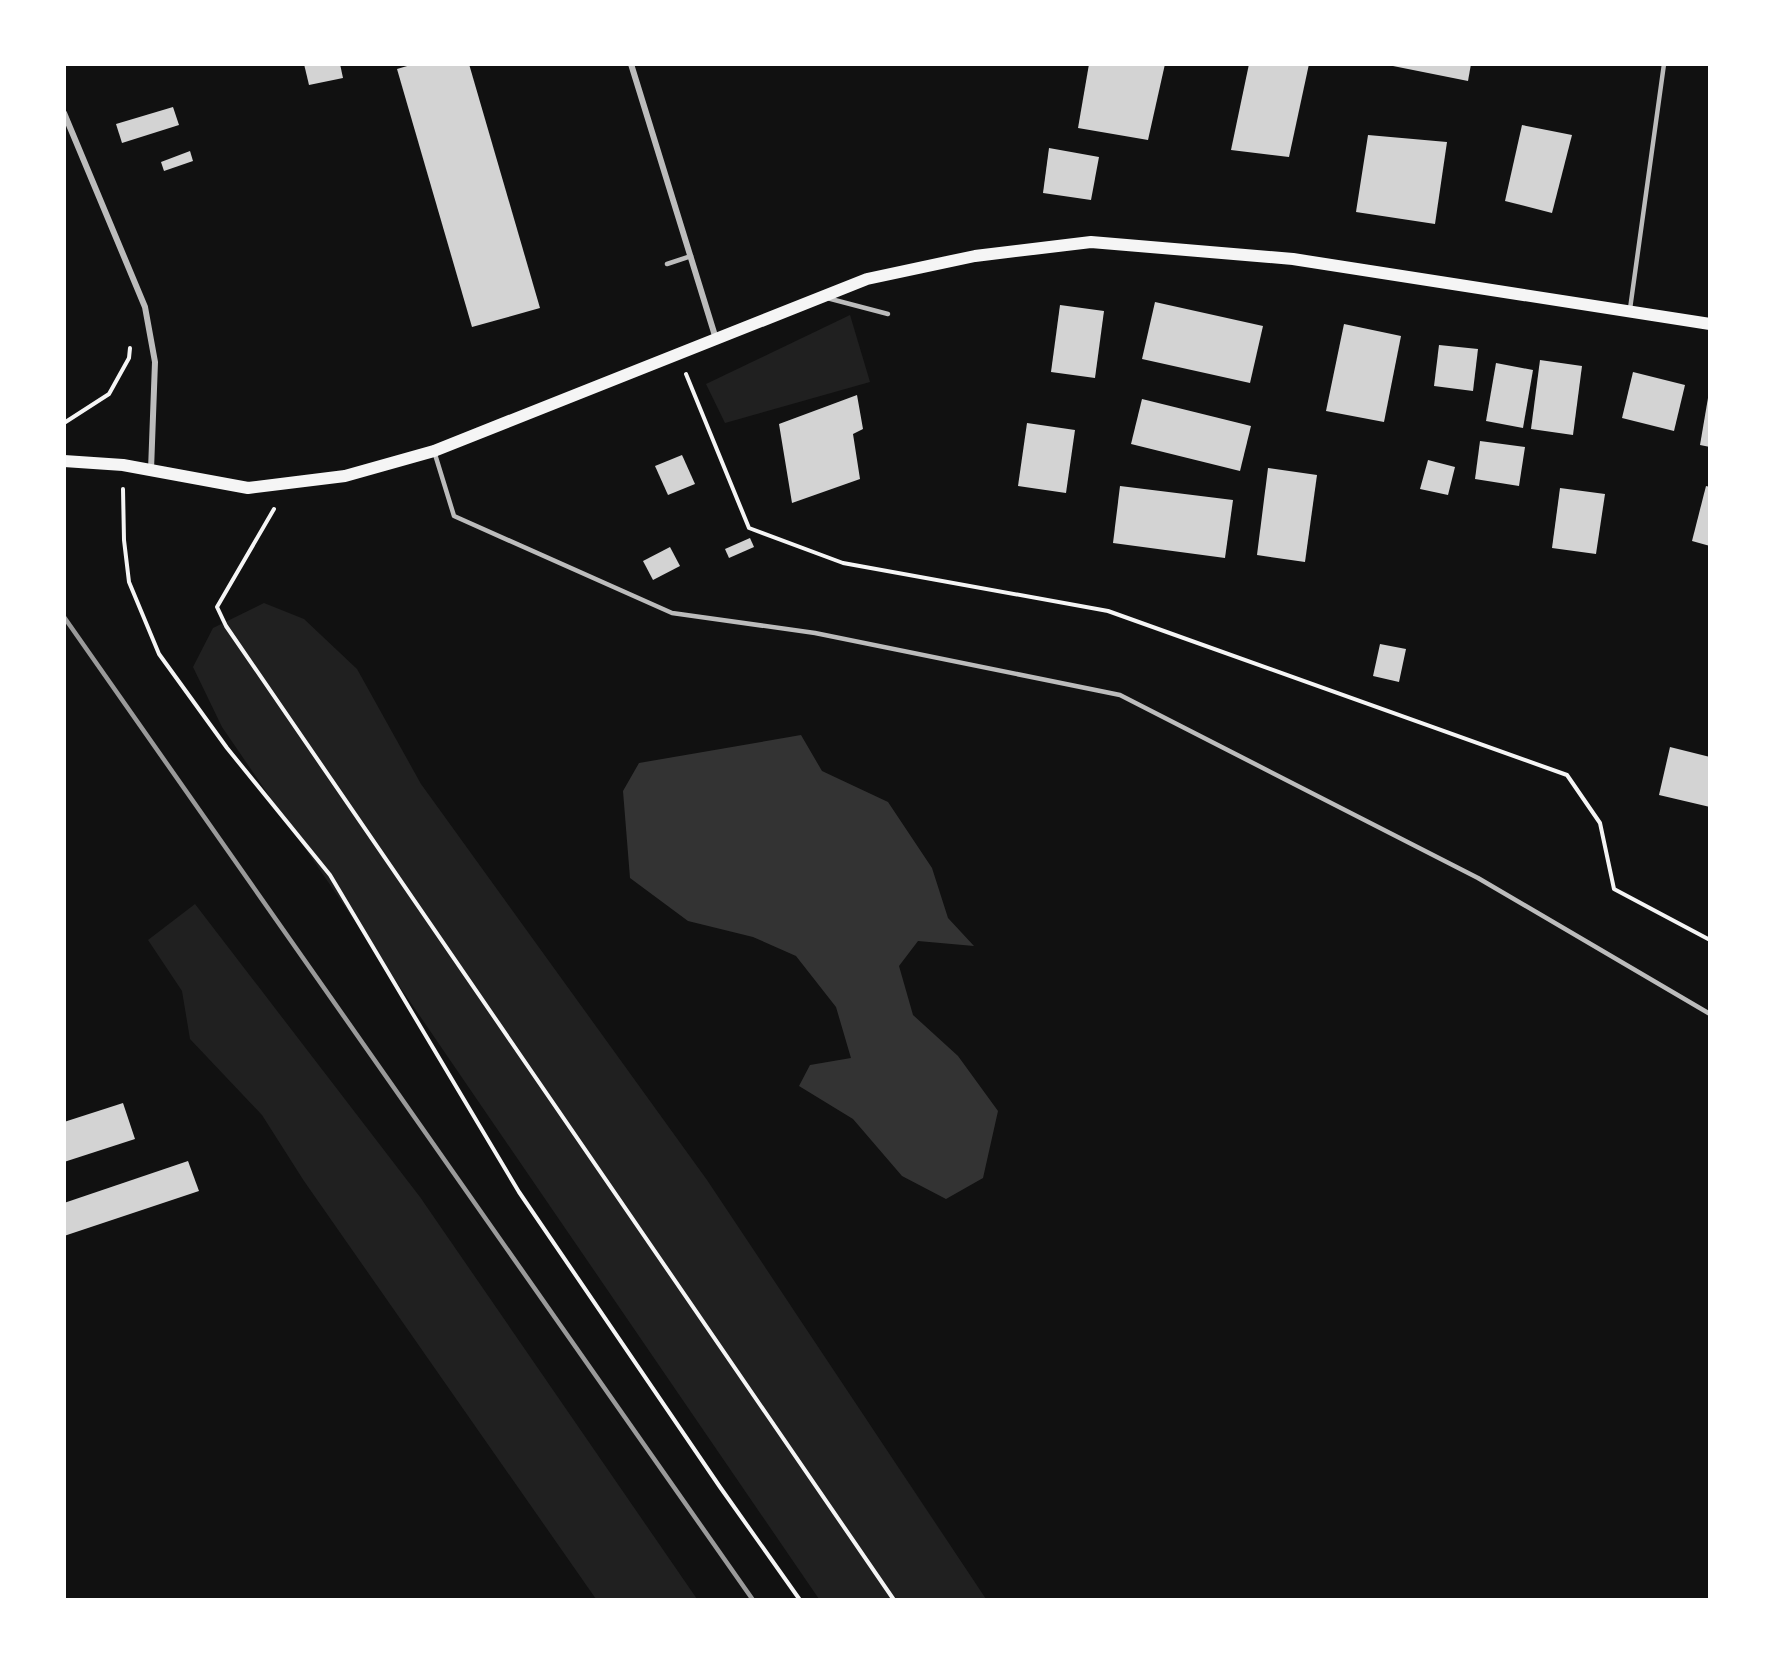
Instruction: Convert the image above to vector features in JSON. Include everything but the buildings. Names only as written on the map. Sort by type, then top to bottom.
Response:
[{"type":"main road","points":[[64,461],[123,465],[248,488],[345,476],[434,451],[867,279],[975,256],[1090,242],[1293,259],[1710,324]]},
{"type":"street","points":[[631,64],[717,339]]},
{"type":"street","points":[[64,113],[145,307],[155,362],[151,471]]},
{"type":"lane","points":[[1630,312],[1664,64]]},
{"type":"lane","points":[[667,264],[691,256]]},
{"type":"lane","points":[[821,297],[888,314]]},
{"type":"lane","points":[[434,451],[454,516],[672,613],[815,633],[1120,695],[1478,878],[1710,1014]]},
{"type":"path","points":[[64,423],[109,394],[129,358],[130,338]]},
{"type":"path","points":[[677,354],[749,528],[843,563],[1108,611],[1567,775],[1600,823],[1614,889],[1710,940]]},
{"type":"path","points":[[123,485],[124,540],[129,582],[159,654],[227,748],[330,875],[519,1192],[720,1488],[800,1599]]},
{"type":"path","points":[[277,503],[217,607],[226,626],[894,1599]]},
{"type":"shaded area","points":[[850,315],[870,382],[725,423],[706,384]]},
{"type":"shaded area","points":[[264,603],[304,619],[357,669],[421,784],[707,1180],[986,1599],[819,1599],[222,727],[193,667],[213,628]]},
{"type":"shaded area","points":[[801,735],[822,771],[888,802],[932,868],[948,918],[974,946],[918,941],[899,966],[913,1015],[958,1056],[998,1111],[983,1178],[946,1199],[902,1176],[853,1119],[799,1086],[810,1065],[851,1058],[836,1007],[796,956],[753,937],[688,921],[630,878],[623,791],[639,763]]},
{"type":"shaded area","points":[[195,904],[420,1197],[697,1599],[596,1599],[304,1181],[262,1115],[190,1039],[182,991],[148,940]]},
{"type":"railway","points":[[64,617],[753,1600]]}]
